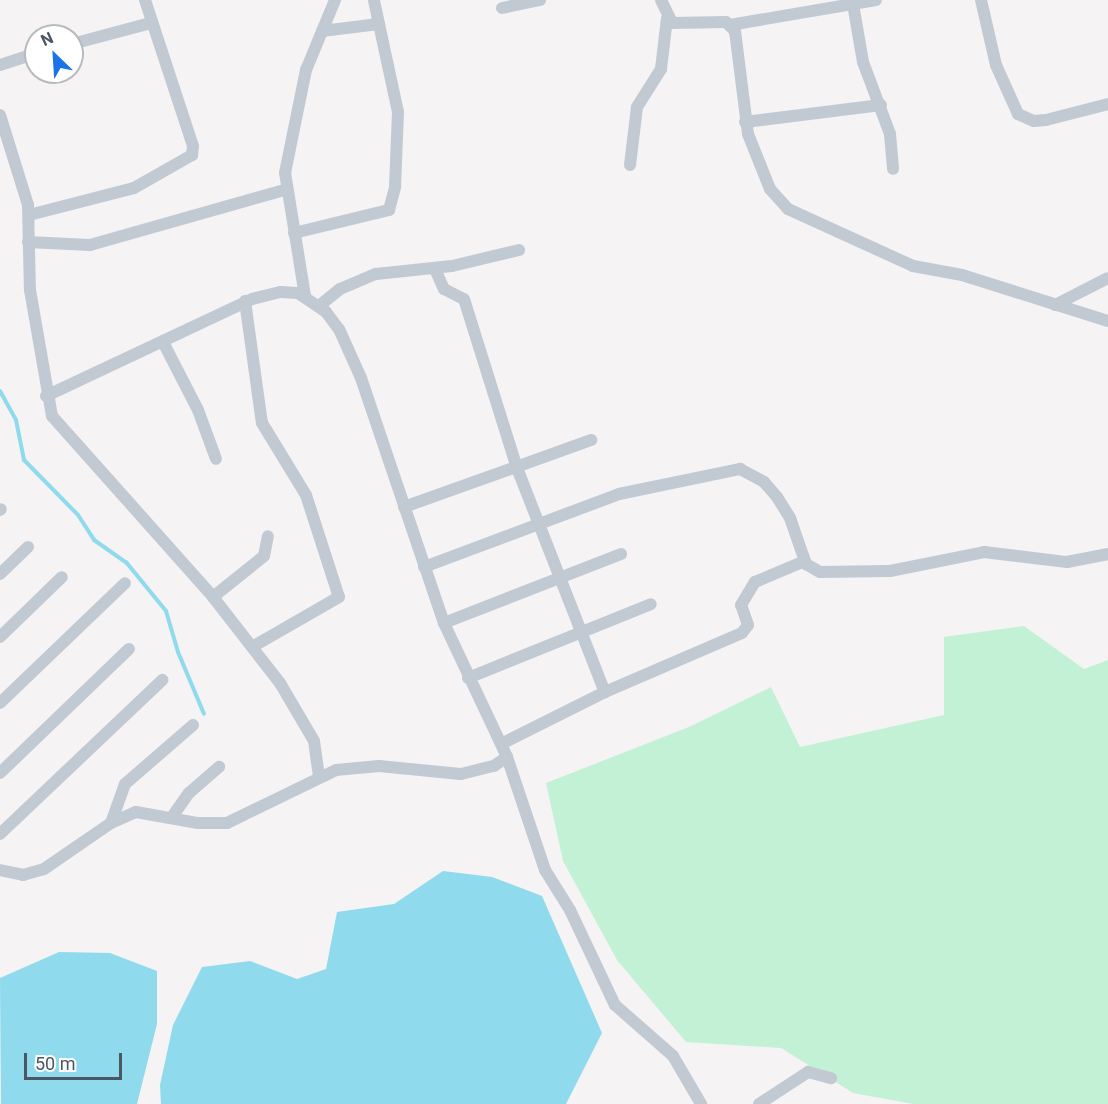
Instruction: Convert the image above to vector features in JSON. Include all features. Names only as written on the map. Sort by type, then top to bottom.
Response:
[{"type":"street","points":[[29,215],[134,188],[192,155],[193,146],[145,0]]},
{"type":"street","points":[[305,296],[285,190],[286,166],[306,70],[335,0]]},
{"type":"street","points":[[294,233],[389,210],[394,188],[398,112],[374,0]]},
{"type":"street","points":[[502,8],[540,0]]},
{"type":"street","points":[[630,165],[637,107],[661,69],[667,18],[661,0]]},
{"type":"street","points":[[667,18],[676,24],[730,25],[876,0]]},
{"type":"street","points":[[981,0],[996,65],[1018,114],[1034,121],[1046,120],[1108,104]]},
{"type":"street","points":[[853,4],[863,62],[890,134],[893,169]]},
{"type":"street","points":[[84,41],[151,23]]},
{"type":"street","points":[[322,32],[379,24]]},
{"type":"street","points":[[730,25],[736,36],[745,122],[770,189],[798,216],[913,266],[962,275],[1108,321]]},
{"type":"street","points":[[0,64],[24,57]]},
{"type":"street","points":[[745,122],[881,105]]},
{"type":"street","points":[[0,115],[22,178],[29,215],[30,290],[46,396],[52,416],[213,597],[252,647],[307,724],[317,751],[319,777]]},
{"type":"street","points":[[28,242],[90,245],[285,190]]},
{"type":"street","points":[[320,306],[340,289],[376,273],[435,269],[519,250]]},
{"type":"street","points":[[435,269],[444,289],[464,299],[517,468],[605,692]]},
{"type":"street","points":[[1056,304],[1108,278]]},
{"type":"street","points":[[46,396],[163,342],[244,301],[280,292],[305,296],[320,306],[339,329],[352,356],[444,623],[507,757],[545,870],[570,910],[610,998],[626,1017],[674,1056],[701,1104]]},
{"type":"street","points":[[244,301],[262,423],[306,495],[339,597],[252,647]]},
{"type":"street","points":[[163,342],[198,410],[216,459]]},
{"type":"street","points":[[404,507],[591,440]]},
{"type":"street","points":[[424,567],[619,494],[740,469],[758,477],[777,497],[790,518],[805,561],[820,572],[857,574],[935,564],[984,552],[1067,562],[1108,554]]},
{"type":"street","points":[[213,597],[264,556],[268,536]]},
{"type":"street","points":[[0,574],[28,548]]},
{"type":"street","points":[[444,623],[621,554]]},
{"type":"street","points":[[501,744],[605,692],[742,633],[748,625],[741,605],[755,582],[805,561]]},
{"type":"street","points":[[0,637],[63,577]]},
{"type":"street","points":[[0,703],[125,583]]},
{"type":"street","points":[[468,678],[651,604]]},
{"type":"street","points":[[0,773],[129,649]]},
{"type":"street","points":[[0,834],[162,680]]},
{"type":"street","points":[[111,823],[125,784],[193,725]]},
{"type":"street","points":[[0,870],[23,875],[44,869],[111,823],[136,812],[198,823],[234,821],[319,777],[366,766],[461,774],[494,766],[507,757]]},
{"type":"street","points":[[172,817],[189,793],[219,766]]},
{"type":"street","points":[[759,1104],[808,1071],[831,1078]]},
{"type":"green space","points":[[1024,626],[1084,669],[1108,660],[1108,1104],[913,1104],[853,1093],[781,1048],[686,1042],[617,960],[563,861],[546,783],[689,727],[771,687],[800,747],[944,715],[944,637]]},
{"type":"water","points":[[443,871],[492,877],[542,896],[602,1033],[566,1104],[161,1104],[160,1085],[173,1025],[202,967],[250,961],[297,979],[326,969],[337,912],[394,904]]},
{"type":"water","points":[[59,952],[110,953],[157,971],[157,1024],[137,1104],[1,1104],[0,978]]},
{"type":"waterway","points":[[0,391],[16,420],[24,460],[78,515],[94,540],[126,562],[166,611],[178,652],[204,714]]}]
